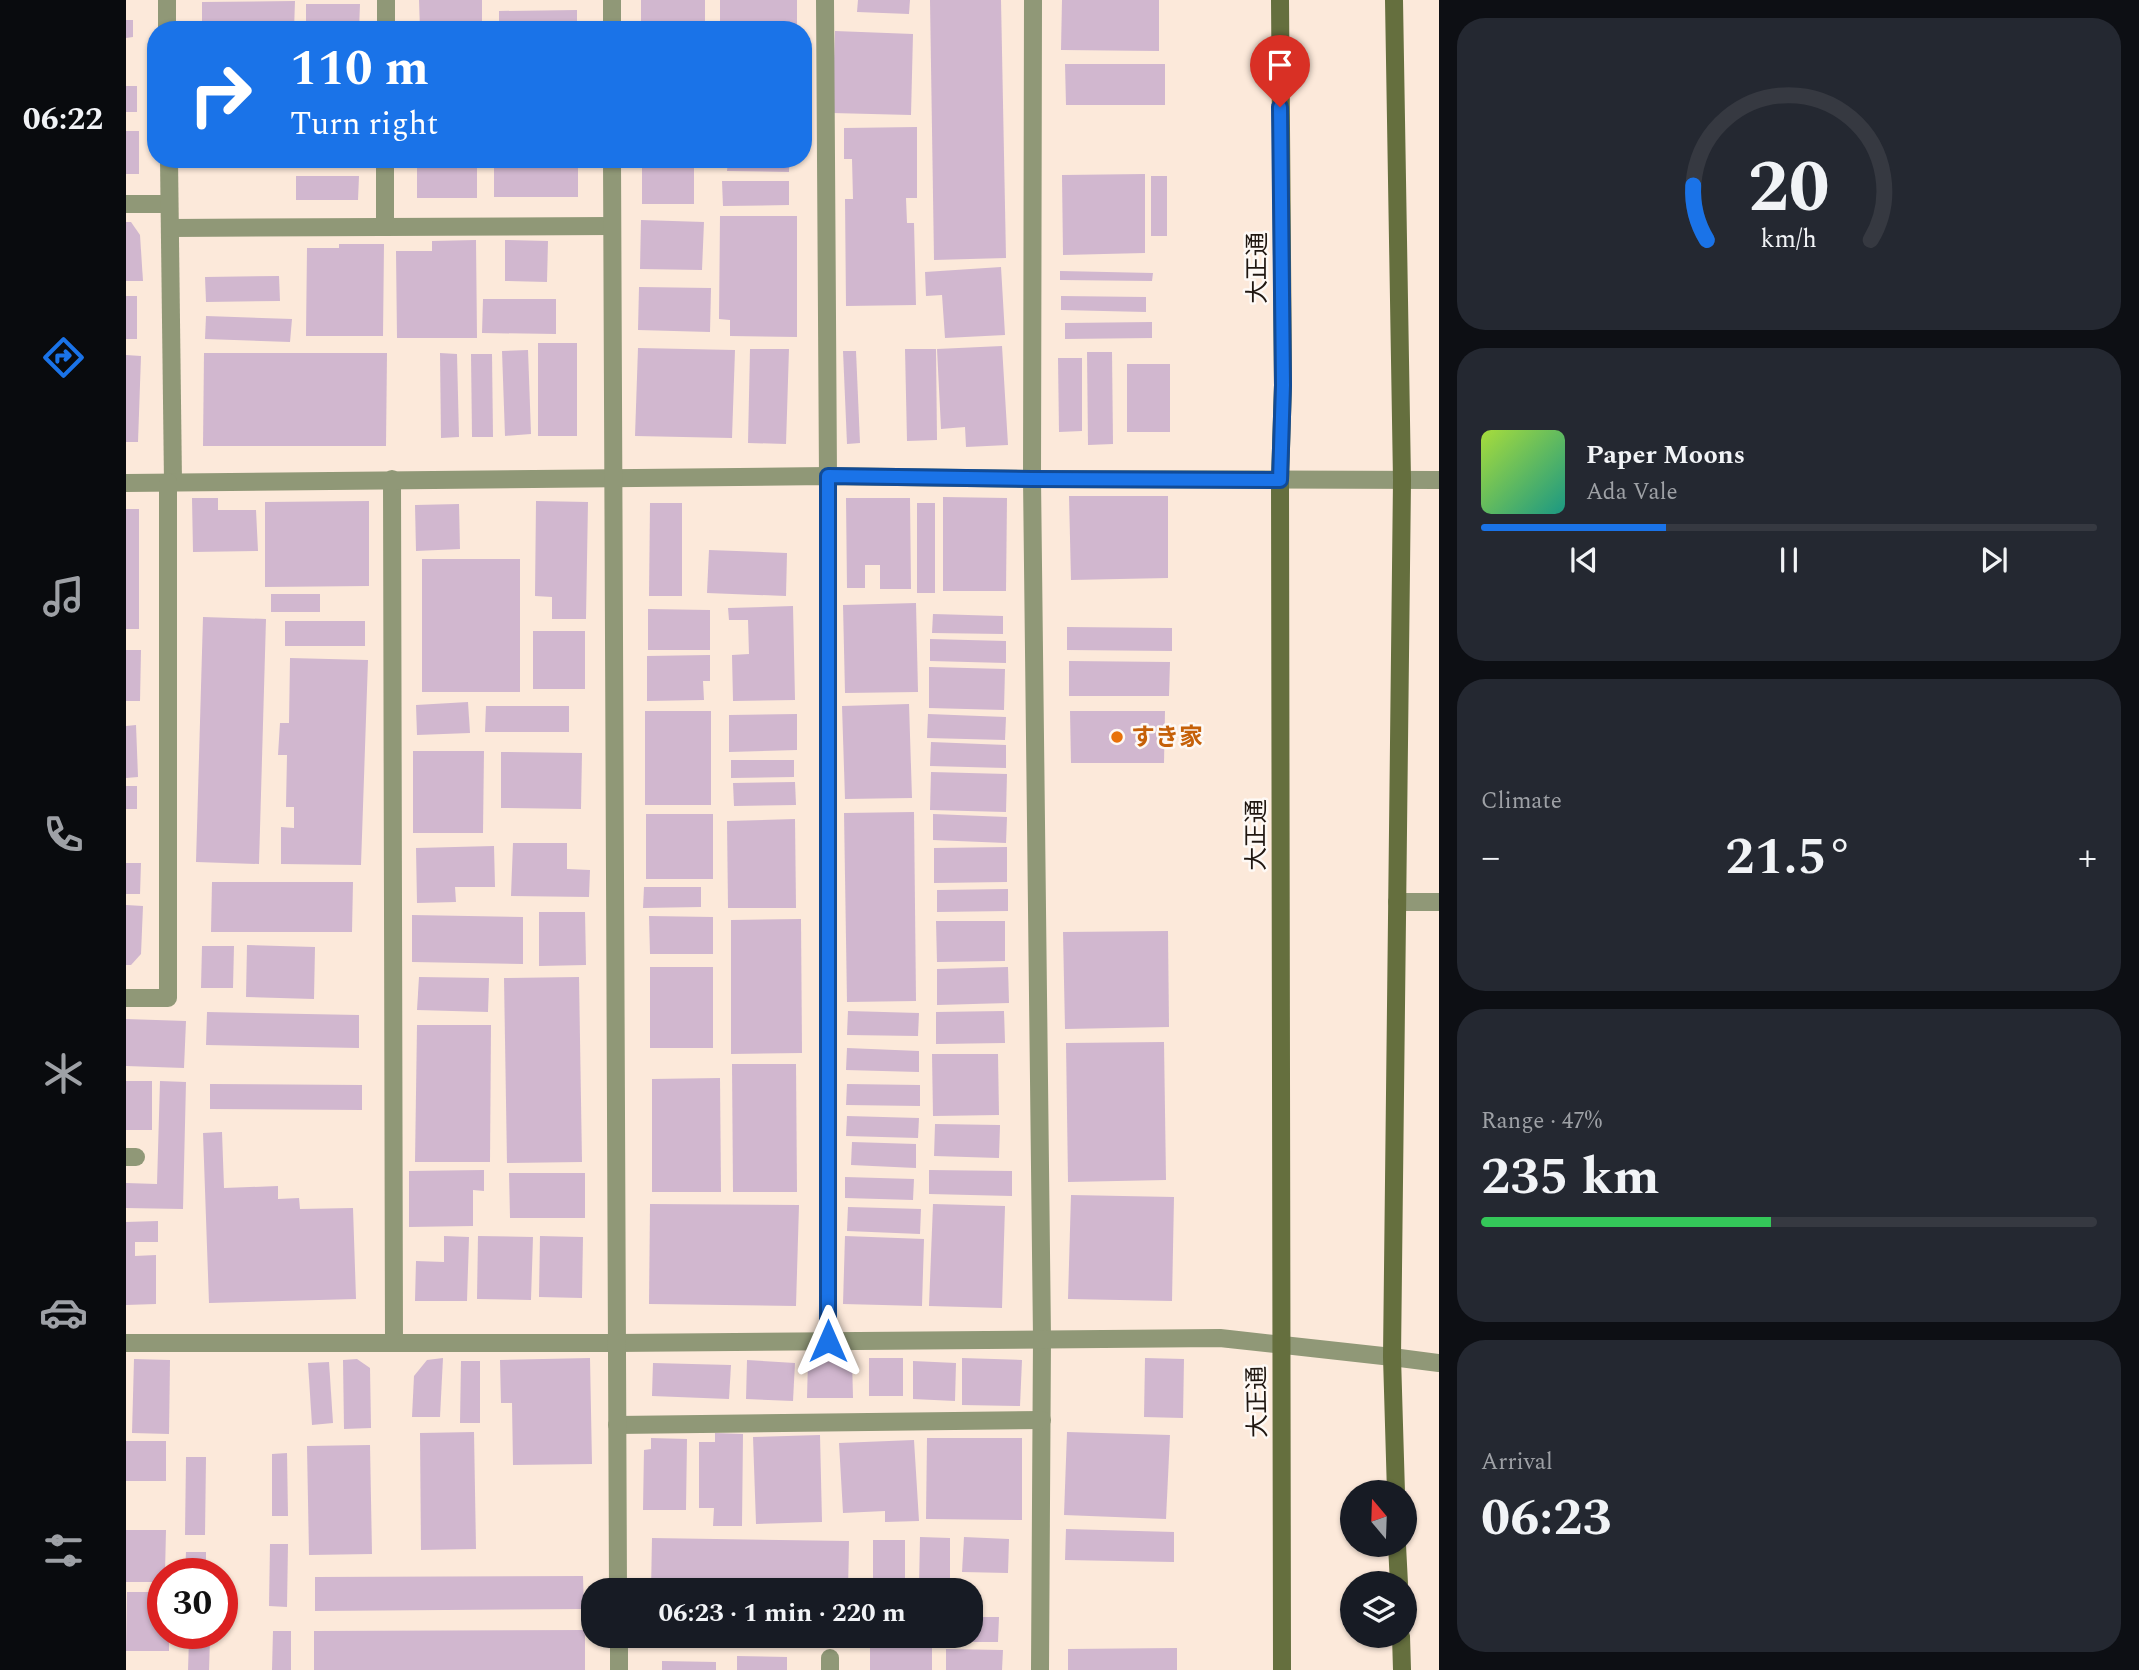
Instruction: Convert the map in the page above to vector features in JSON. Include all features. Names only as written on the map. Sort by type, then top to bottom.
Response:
[{"type":"main road","name":"大正通","points":[[1280,0],[1283,376],[1280,480],[1282,1670]]},
{"type":"main road","points":[[1394,0],[1402,480],[1392,1357],[1396,1480]]},
{"type":"main road","points":[[1401,1648],[1402,1670]]},
{"type":"street","points":[[167,0],[167,21]]},
{"type":"street","points":[[386,0],[386,21]]},
{"type":"street","points":[[612,0],[612,21]]},
{"type":"street","points":[[825,0],[828,1341]]},
{"type":"street","points":[[1033,0],[1032,479],[1042,1338],[1040,1670]]},
{"type":"street","points":[[126,998],[168,998],[169,168]]},
{"type":"street","points":[[384,227],[385,168]]},
{"type":"street","points":[[612,168],[618,1578]]},
{"type":"street","points":[[126,204],[169,204]]},
{"type":"street","points":[[170,228],[612,226]]},
{"type":"street","points":[[126,482],[828,476],[1439,480]]},
{"type":"street","points":[[392,479],[394,1343]]},
{"type":"street","points":[[1396,902],[1439,902]]},
{"type":"street","points":[[126,1343],[616,1343],[1220,1338],[1439,1363]]},
{"type":"street","points":[[617,1425],[1042,1420]]},
{"type":"street","points":[[619,1648],[619,1670]]},
{"type":"building","points":[[419,0],[482,0],[482,21],[420,21]]},
{"type":"building","points":[[641,0],[705,0],[705,21],[641,21]]},
{"type":"building","points":[[720,0],[797,0],[797,21],[720,21]]},
{"type":"building","points":[[858,0],[910,0],[909,14],[857,12]]},
{"type":"building","points":[[930,0],[1001,0],[1006,258],[934,260]]},
{"type":"building","points":[[1062,0],[1159,0],[1159,51],[1061,50]]},
{"type":"building","points":[[295,1],[294,21],[202,21],[202,2]]},
{"type":"building","points":[[306,4],[360,4],[359,21],[306,21]]},
{"type":"building","points":[[577,10],[577,21],[499,21],[499,11]]},
{"type":"building","points":[[126,20],[133,20],[133,37],[126,38]]},
{"type":"building","points":[[835,31],[913,34],[911,115],[832,113]]},
{"type":"building","points":[[1065,64],[1165,64],[1165,105],[1066,105]]},
{"type":"building","points":[[126,86],[137,86],[137,112],[126,112]]},
{"type":"building","points":[[917,127],[917,198],[906,198],[907,223],[914,223],[916,305],[846,306],[845,199],[853,199],[852,159],[844,159],[844,128]]},
{"type":"building","points":[[126,131],[139,131],[139,174],[126,174]]},
{"type":"building","points":[[417,168],[477,168],[477,198],[417,198]]},
{"type":"building","points":[[494,168],[578,168],[578,197],[494,197]]},
{"type":"building","points":[[642,168],[694,168],[694,204],[642,204]]},
{"type":"building","points":[[727,168],[789,168],[789,172],[727,171]]},
{"type":"building","points":[[1145,174],[1145,253],[1063,255],[1062,175]]},
{"type":"building","points":[[296,176],[359,176],[358,200],[296,200]]},
{"type":"building","points":[[1151,176],[1167,176],[1167,236],[1151,236]]},
{"type":"building","points":[[722,181],[789,181],[789,205],[723,206]]},
{"type":"building","points":[[720,216],[797,216],[797,337],[730,336],[730,320],[719,319]]},
{"type":"building","points":[[641,220],[704,222],[702,270],[640,269]]},
{"type":"building","points":[[126,222],[131,222],[140,235],[143,281],[126,281]]},
{"type":"building","points":[[476,240],[477,338],[397,338],[396,251],[432,251],[432,241]]},
{"type":"building","points":[[505,240],[548,241],[547,282],[505,281]]},
{"type":"building","points":[[339,244],[384,244],[383,336],[306,336],[307,248],[339,248]]},
{"type":"building","points":[[1001,267],[1005,335],[945,338],[942,295],[926,296],[925,272]]},
{"type":"building","points":[[1060,271],[1153,273],[1152,281],[1060,280]]},
{"type":"building","points":[[279,276],[280,301],[206,302],[205,277]]},
{"type":"building","points":[[639,287],[711,288],[710,332],[638,330]]},
{"type":"building","points":[[126,296],[137,296],[137,339],[126,339]]},
{"type":"building","points":[[1061,296],[1146,297],[1146,312],[1061,310]]},
{"type":"building","points":[[483,299],[556,299],[556,334],[482,333]]},
{"type":"building","points":[[206,316],[292,319],[290,342],[205,339]]},
{"type":"building","points":[[1152,322],[1152,338],[1065,339],[1065,323]]},
{"type":"building","points":[[538,343],[577,343],[577,436],[538,436]]},
{"type":"building","points":[[1002,346],[1008,445],[966,447],[965,427],[941,429],[937,349]]},
{"type":"building","points":[[638,348],[735,350],[732,438],[635,436]]},
{"type":"building","points":[[750,349],[789,349],[786,444],[748,443]]},
{"type":"building","points":[[905,349],[936,349],[937,440],[907,441]]},
{"type":"building","points":[[528,350],[531,434],[505,436],[502,351]]},
{"type":"building","points":[[843,351],[856,351],[860,443],[847,444]]},
{"type":"building","points":[[1087,352],[1112,352],[1113,444],[1088,445]]},
{"type":"building","points":[[204,353],[387,353],[386,446],[203,446]]},
{"type":"building","points":[[440,353],[457,354],[459,437],[441,438]]},
{"type":"building","points":[[471,354],[492,354],[493,437],[472,437]]},
{"type":"building","points":[[126,355],[141,356],[138,442],[126,442]]},
{"type":"building","points":[[1058,358],[1082,358],[1082,431],[1059,432]]},
{"type":"building","points":[[1127,364],[1170,364],[1170,432],[1127,432]]},
{"type":"building","points":[[1069,496],[1168,496],[1168,578],[1071,580]]},
{"type":"building","points":[[943,497],[1007,498],[1006,591],[943,591]]},
{"type":"building","points":[[192,498],[218,498],[218,510],[256,510],[258,551],[193,552]]},
{"type":"building","points":[[846,498],[910,498],[911,589],[880,589],[880,565],[865,565],[865,588],[847,588]]},
{"type":"building","points":[[369,501],[369,586],[265,587],[265,502]]},
{"type":"building","points":[[536,501],[588,502],[586,619],[552,619],[552,597],[535,596]]},
{"type":"building","points":[[650,503],[682,503],[682,596],[649,596]]},
{"type":"building","points":[[917,503],[935,503],[935,593],[917,593]]},
{"type":"building","points":[[459,504],[460,549],[416,551],[415,505]]},
{"type":"building","points":[[126,509],[139,509],[139,629],[126,629]]},
{"type":"building","points":[[709,550],[787,553],[786,596],[707,593]]},
{"type":"building","points":[[422,559],[520,559],[520,692],[422,692]]},
{"type":"building","points":[[271,594],[320,594],[320,612],[271,612]]},
{"type":"building","points":[[916,603],[918,692],[845,693],[843,605]]},
{"type":"building","points":[[793,606],[795,700],[733,701],[732,655],[749,654],[748,620],[729,620],[728,608]]},
{"type":"building","points":[[648,609],[710,610],[710,650],[648,650]]},
{"type":"building","points":[[933,614],[1003,616],[1003,634],[932,633]]},
{"type":"building","points":[[203,617],[266,619],[259,864],[196,862]]},
{"type":"building","points":[[285,621],[365,621],[365,646],[285,646]]},
{"type":"building","points":[[1067,627],[1172,628],[1172,651],[1067,650]]},
{"type":"building","points":[[533,631],[585,631],[585,689],[533,689]]},
{"type":"building","points":[[930,639],[1006,641],[1006,663],[930,661]]},
{"type":"building","points":[[126,650],[141,650],[140,701],[126,701]]},
{"type":"building","points":[[710,655],[710,681],[703,681],[704,700],[647,701],[647,656]]},
{"type":"building","points":[[290,658],[368,660],[361,865],[281,864],[281,827],[294,828],[294,807],[286,807],[287,755],[278,755],[280,723],[289,723]]},
{"type":"building","points":[[1069,661],[1170,662],[1169,696],[1069,696]]},
{"type":"building","points":[[929,667],[1005,669],[1004,710],[929,708]]},
{"type":"building","points":[[468,702],[470,733],[417,735],[416,705]]},
{"type":"building","points":[[909,704],[912,798],[845,799],[842,706]]},
{"type":"building","points":[[486,706],[569,706],[569,732],[485,732]]},
{"type":"building","points":[[645,711],[711,711],[711,805],[645,805]]},
{"type":"building","name":"すき家","points":[[1070,711],[1165,711],[1164,763],[1071,763]]},
{"type":"building","points":[[797,714],[797,750],[729,752],[729,715]]},
{"type":"building","points":[[928,714],[1006,717],[1005,740],[927,738]]},
{"type":"building","points":[[136,725],[138,777],[126,778],[126,726]]},
{"type":"building","points":[[931,742],[1006,745],[1006,768],[930,766]]},
{"type":"building","points":[[413,751],[484,751],[483,833],[413,833]]},
{"type":"building","points":[[501,752],[582,753],[581,809],[501,808]]},
{"type":"building","points":[[731,760],[794,760],[794,777],[731,778]]},
{"type":"building","points":[[931,772],[1007,774],[1006,812],[930,810]]},
{"type":"building","points":[[795,782],[796,805],[734,806],[733,783]]},
{"type":"building","points":[[126,786],[137,786],[137,809],[126,809]]},
{"type":"building","points":[[914,812],[916,1001],[847,1002],[844,813]]},
{"type":"building","points":[[646,814],[713,814],[713,879],[646,879]]},
{"type":"building","points":[[933,814],[1007,817],[1006,843],[933,840]]},
{"type":"building","points":[[795,819],[796,908],[728,908],[727,821]]},
{"type":"building","points":[[513,843],[567,843],[567,869],[590,870],[589,897],[511,896]]},
{"type":"building","points":[[494,846],[495,887],[455,887],[456,902],[417,903],[416,848]]},
{"type":"building","points":[[1007,847],[1007,882],[934,883],[934,848]]},
{"type":"building","points":[[126,863],[141,863],[140,894],[126,894]]},
{"type":"building","points":[[212,882],[353,882],[352,932],[211,932]]},
{"type":"building","points":[[644,887],[701,887],[701,907],[643,908]]},
{"type":"building","points":[[1008,889],[1008,911],[937,912],[937,890]]},
{"type":"building","points":[[126,905],[143,906],[141,954],[131,965],[126,965]]},
{"type":"building","points":[[539,912],[585,912],[586,965],[539,966]]},
{"type":"building","points":[[412,915],[523,917],[523,964],[412,962]]},
{"type":"building","points":[[649,916],[713,917],[713,954],[650,954]]},
{"type":"building","points":[[801,919],[802,1053],[731,1054],[731,920]]},
{"type":"building","points":[[936,921],[1005,921],[1005,961],[937,962]]},
{"type":"building","points":[[1168,931],[1169,1027],[1065,1029],[1063,932]]},
{"type":"building","points":[[247,945],[315,947],[314,999],[246,997]]},
{"type":"building","points":[[202,946],[234,946],[233,988],[201,988]]},
{"type":"building","points":[[650,967],[713,967],[713,1048],[650,1048]]},
{"type":"building","points":[[1008,967],[1009,1003],[937,1005],[937,969]]},
{"type":"building","points":[[419,977],[489,978],[488,1012],[417,1010]]},
{"type":"building","points":[[579,977],[582,1162],[507,1163],[504,978]]},
{"type":"building","points":[[848,1011],[919,1013],[918,1036],[847,1035]]},
{"type":"building","points":[[1004,1011],[1005,1043],[936,1044],[936,1012]]},
{"type":"building","points":[[207,1012],[359,1015],[359,1048],[206,1045]]},
{"type":"building","points":[[126,1019],[186,1021],[184,1068],[126,1066]]},
{"type":"building","points":[[417,1025],[491,1025],[490,1162],[415,1162]]},
{"type":"building","points":[[1164,1042],[1166,1180],[1068,1182],[1066,1043]]},
{"type":"building","points":[[847,1048],[919,1051],[919,1072],[846,1070]]},
{"type":"building","points":[[932,1054],[998,1054],[999,1115],[933,1116]]},
{"type":"building","points":[[732,1064],[796,1064],[797,1192],[733,1192]]},
{"type":"building","points":[[720,1078],[721,1192],[652,1192],[652,1079]]},
{"type":"building","points":[[126,1081],[152,1081],[152,1130],[126,1130]]},
{"type":"building","points":[[160,1081],[186,1082],[183,1209],[126,1208],[126,1183],[157,1184]]},
{"type":"building","points":[[210,1084],[362,1085],[362,1110],[210,1109]]},
{"type":"building","points":[[847,1084],[920,1085],[920,1106],[846,1105]]},
{"type":"building","points":[[847,1116],[919,1118],[918,1138],[846,1136]]},
{"type":"building","points":[[935,1124],[1000,1125],[999,1158],[934,1156]]},
{"type":"building","points":[[222,1132],[224,1188],[278,1186],[278,1199],[299,1198],[300,1209],[353,1208],[356,1299],[209,1303],[203,1133]]},
{"type":"building","points":[[852,1142],[916,1144],[916,1168],[851,1165]]},
{"type":"building","points":[[484,1170],[484,1191],[473,1190],[473,1226],[409,1227],[409,1171]]},
{"type":"building","points":[[929,1170],[1012,1171],[1012,1196],[929,1194]]},
{"type":"building","points":[[509,1173],[585,1173],[585,1218],[510,1218]]},
{"type":"building","points":[[845,1177],[914,1179],[913,1200],[845,1198]]},
{"type":"building","points":[[1071,1195],[1174,1197],[1172,1301],[1068,1299]]},
{"type":"building","points":[[650,1204],[799,1205],[796,1306],[649,1304]]},
{"type":"building","points":[[933,1204],[1005,1206],[1002,1308],[929,1306]]},
{"type":"building","points":[[848,1207],[921,1209],[920,1234],[847,1231]]},
{"type":"building","points":[[158,1221],[158,1242],[135,1242],[135,1256],[156,1255],[156,1304],[126,1305],[126,1222]]},
{"type":"building","points":[[444,1236],[469,1237],[467,1301],[415,1301],[416,1261],[444,1262]]},
{"type":"building","points":[[478,1236],[533,1237],[531,1300],[477,1299]]},
{"type":"building","points":[[540,1236],[583,1237],[582,1298],[539,1297]]},
{"type":"building","points":[[845,1236],[924,1239],[922,1306],[843,1304]]},
{"type":"building","points":[[443,1358],[440,1417],[412,1417],[414,1376],[427,1360]]},
{"type":"building","points":[[590,1358],[592,1464],[513,1465],[512,1403],[501,1403],[500,1360]]},
{"type":"building","points":[[869,1358],[903,1358],[903,1396],[869,1396]]},
{"type":"building","points":[[962,1358],[1022,1360],[1020,1406],[962,1405]]},
{"type":"building","points":[[1145,1358],[1184,1359],[1183,1418],[1144,1417]]},
{"type":"building","points":[[134,1359],[170,1360],[169,1434],[132,1433]]},
{"type":"building","points":[[357,1359],[370,1368],[371,1428],[344,1429],[343,1360]]},
{"type":"building","points":[[852,1359],[853,1398],[807,1398],[808,1360]]},
{"type":"building","points":[[747,1360],[795,1363],[793,1401],[746,1399]]},
{"type":"building","points":[[461,1361],[480,1361],[480,1423],[460,1423]]},
{"type":"building","points":[[913,1361],[956,1363],[955,1401],[913,1399]]},
{"type":"building","points":[[329,1362],[333,1423],[312,1425],[308,1363]]},
{"type":"building","points":[[653,1363],[731,1365],[729,1399],[652,1396]]},
{"type":"building","points":[[474,1432],[476,1549],[421,1550],[420,1433]]},
{"type":"building","points":[[1067,1432],[1170,1435],[1166,1519],[1064,1515]]},
{"type":"building","points":[[715,1433],[743,1434],[742,1526],[713,1526],[714,1508],[699,1508],[699,1442],[715,1442]]},
{"type":"building","points":[[820,1435],[822,1522],[756,1524],[753,1437]]},
{"type":"building","points":[[651,1438],[687,1439],[686,1510],[643,1510],[644,1450],[651,1449]]},
{"type":"building","points":[[927,1438],[1022,1438],[1022,1520],[926,1519]]},
{"type":"building","points":[[914,1440],[919,1521],[885,1522],[885,1511],[843,1513],[839,1443]]},
{"type":"building","points":[[126,1441],[166,1441],[166,1481],[126,1481]]},
{"type":"building","points":[[370,1445],[372,1554],[309,1555],[307,1446]]},
{"type":"building","points":[[287,1453],[288,1516],[272,1516],[272,1454]]},
{"type":"building","points":[[186,1457],[206,1457],[205,1535],[185,1535]]},
{"type":"building","points":[[1066,1529],[1174,1532],[1174,1562],[1065,1560]]},
{"type":"building","points":[[126,1530],[166,1530],[165,1558],[147,1558],[147,1582],[126,1582]]},
{"type":"building","points":[[920,1537],[950,1538],[950,1578],[919,1578]]},
{"type":"building","points":[[964,1537],[1009,1539],[1008,1573],[962,1572]]},
{"type":"building","points":[[652,1538],[849,1541],[848,1578],[651,1578]]},
{"type":"building","points":[[873,1540],[905,1540],[905,1578],[873,1578]]},
{"type":"building","points":[[270,1544],[288,1544],[287,1607],[269,1606]]},
{"type":"building","points":[[186,1552],[206,1552],[206,1558],[186,1558]]},
{"type":"building","points":[[315,1577],[583,1578],[581,1609],[315,1611]]},
{"type":"building","points":[[127,1592],[147,1592],[147,1649],[169,1651],[126,1651]]},
{"type":"building","points":[[983,1617],[999,1617],[998,1642],[983,1642]]},
{"type":"building","points":[[581,1630],[581,1648],[585,1648],[585,1670],[314,1670],[314,1631]]},
{"type":"building","points":[[273,1631],[291,1631],[291,1670],[272,1670]]},
{"type":"building","points":[[870,1648],[932,1648],[932,1670],[870,1670]]},
{"type":"building","points":[[1177,1648],[1177,1670],[1068,1670],[1068,1649]]},
{"type":"building","points":[[189,1649],[210,1649],[209,1670],[188,1670]]},
{"type":"building","points":[[946,1649],[1003,1650],[1002,1670],[946,1670]]},
{"type":"building","points":[[737,1656],[787,1657],[787,1670],[737,1670]]},
{"type":"building","points":[[662,1661],[716,1662],[716,1670],[662,1670]]},
{"type":"place","name":"すき家","points":[[1117,737]]},
{"type":"route","points":[[828,1341],[828,476],[1280,480],[1283,385],[1280,107]]}]
